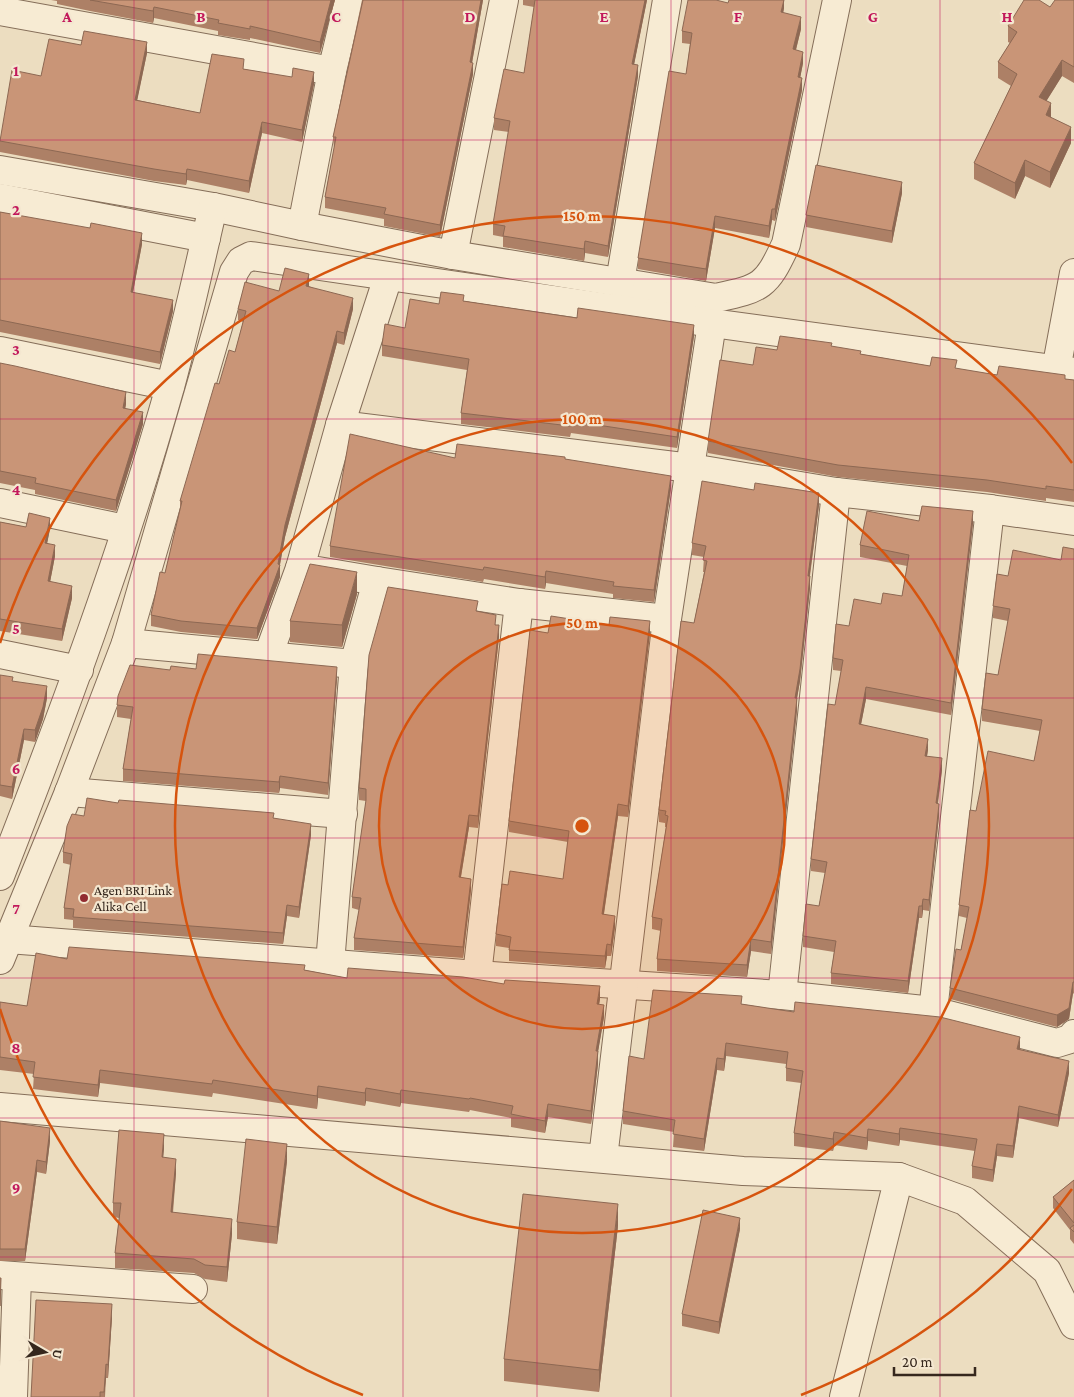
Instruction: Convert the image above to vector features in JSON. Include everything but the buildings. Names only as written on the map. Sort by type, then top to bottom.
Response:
[{"type":"street","points":[[302,226],[332,71],[349,0]]},
{"type":"street","points":[[453,255],[504,0]]},
{"type":"street","points":[[620,282],[667,0]]},
{"type":"street","points":[[0,170],[213,207],[453,255],[716,298],[753,290],[772,273],[786,244],[837,0]]},
{"type":"street","points":[[0,11],[332,71]]},
{"type":"street","points":[[0,198],[206,238]]},
{"type":"street","points":[[0,876],[12,814],[79,670],[125,529],[170,386],[213,207]]},
{"type":"street","points":[[1074,273],[1065,371],[712,323],[251,256],[241,261],[234,272],[126,643],[69,792],[4,949],[330,964],[782,995],[933,1011],[1057,1043],[1070,1039],[1074,1034]]},
{"type":"street","points":[[268,656],[300,568],[340,425],[388,277]]},
{"type":"street","points":[[603,1158],[667,618],[712,323]]},
{"type":"street","points":[[0,352],[170,386]]},
{"type":"street","points":[[340,425],[691,468],[836,492],[990,509],[1074,521]]},
{"type":"street","points":[[782,995],[836,492]]},
{"type":"street","points":[[0,503],[125,529]]},
{"type":"street","points":[[933,1011],[990,509]]},
{"type":"street","points":[[300,568],[519,603],[667,618]]},
{"type":"street","points":[[330,964],[354,664],[377,581]]},
{"type":"street","points":[[477,975],[519,603]]},
{"type":"street","points":[[126,643],[354,664]]},
{"type":"street","points":[[0,654],[79,670]]},
{"type":"street","points":[[69,792],[343,814]]},
{"type":"street","points":[[0,1107],[410,1144],[743,1170],[899,1177],[965,1201],[1047,1271],[1074,1325]]},
{"type":"street","points":[[844,1397],[899,1177]]},
{"type":"street","points":[[13,1397],[9,1276],[193,1289]]},
{"type":"place","name":"Agen BRI Link Alika Cell","points":[[84,898]]}]
